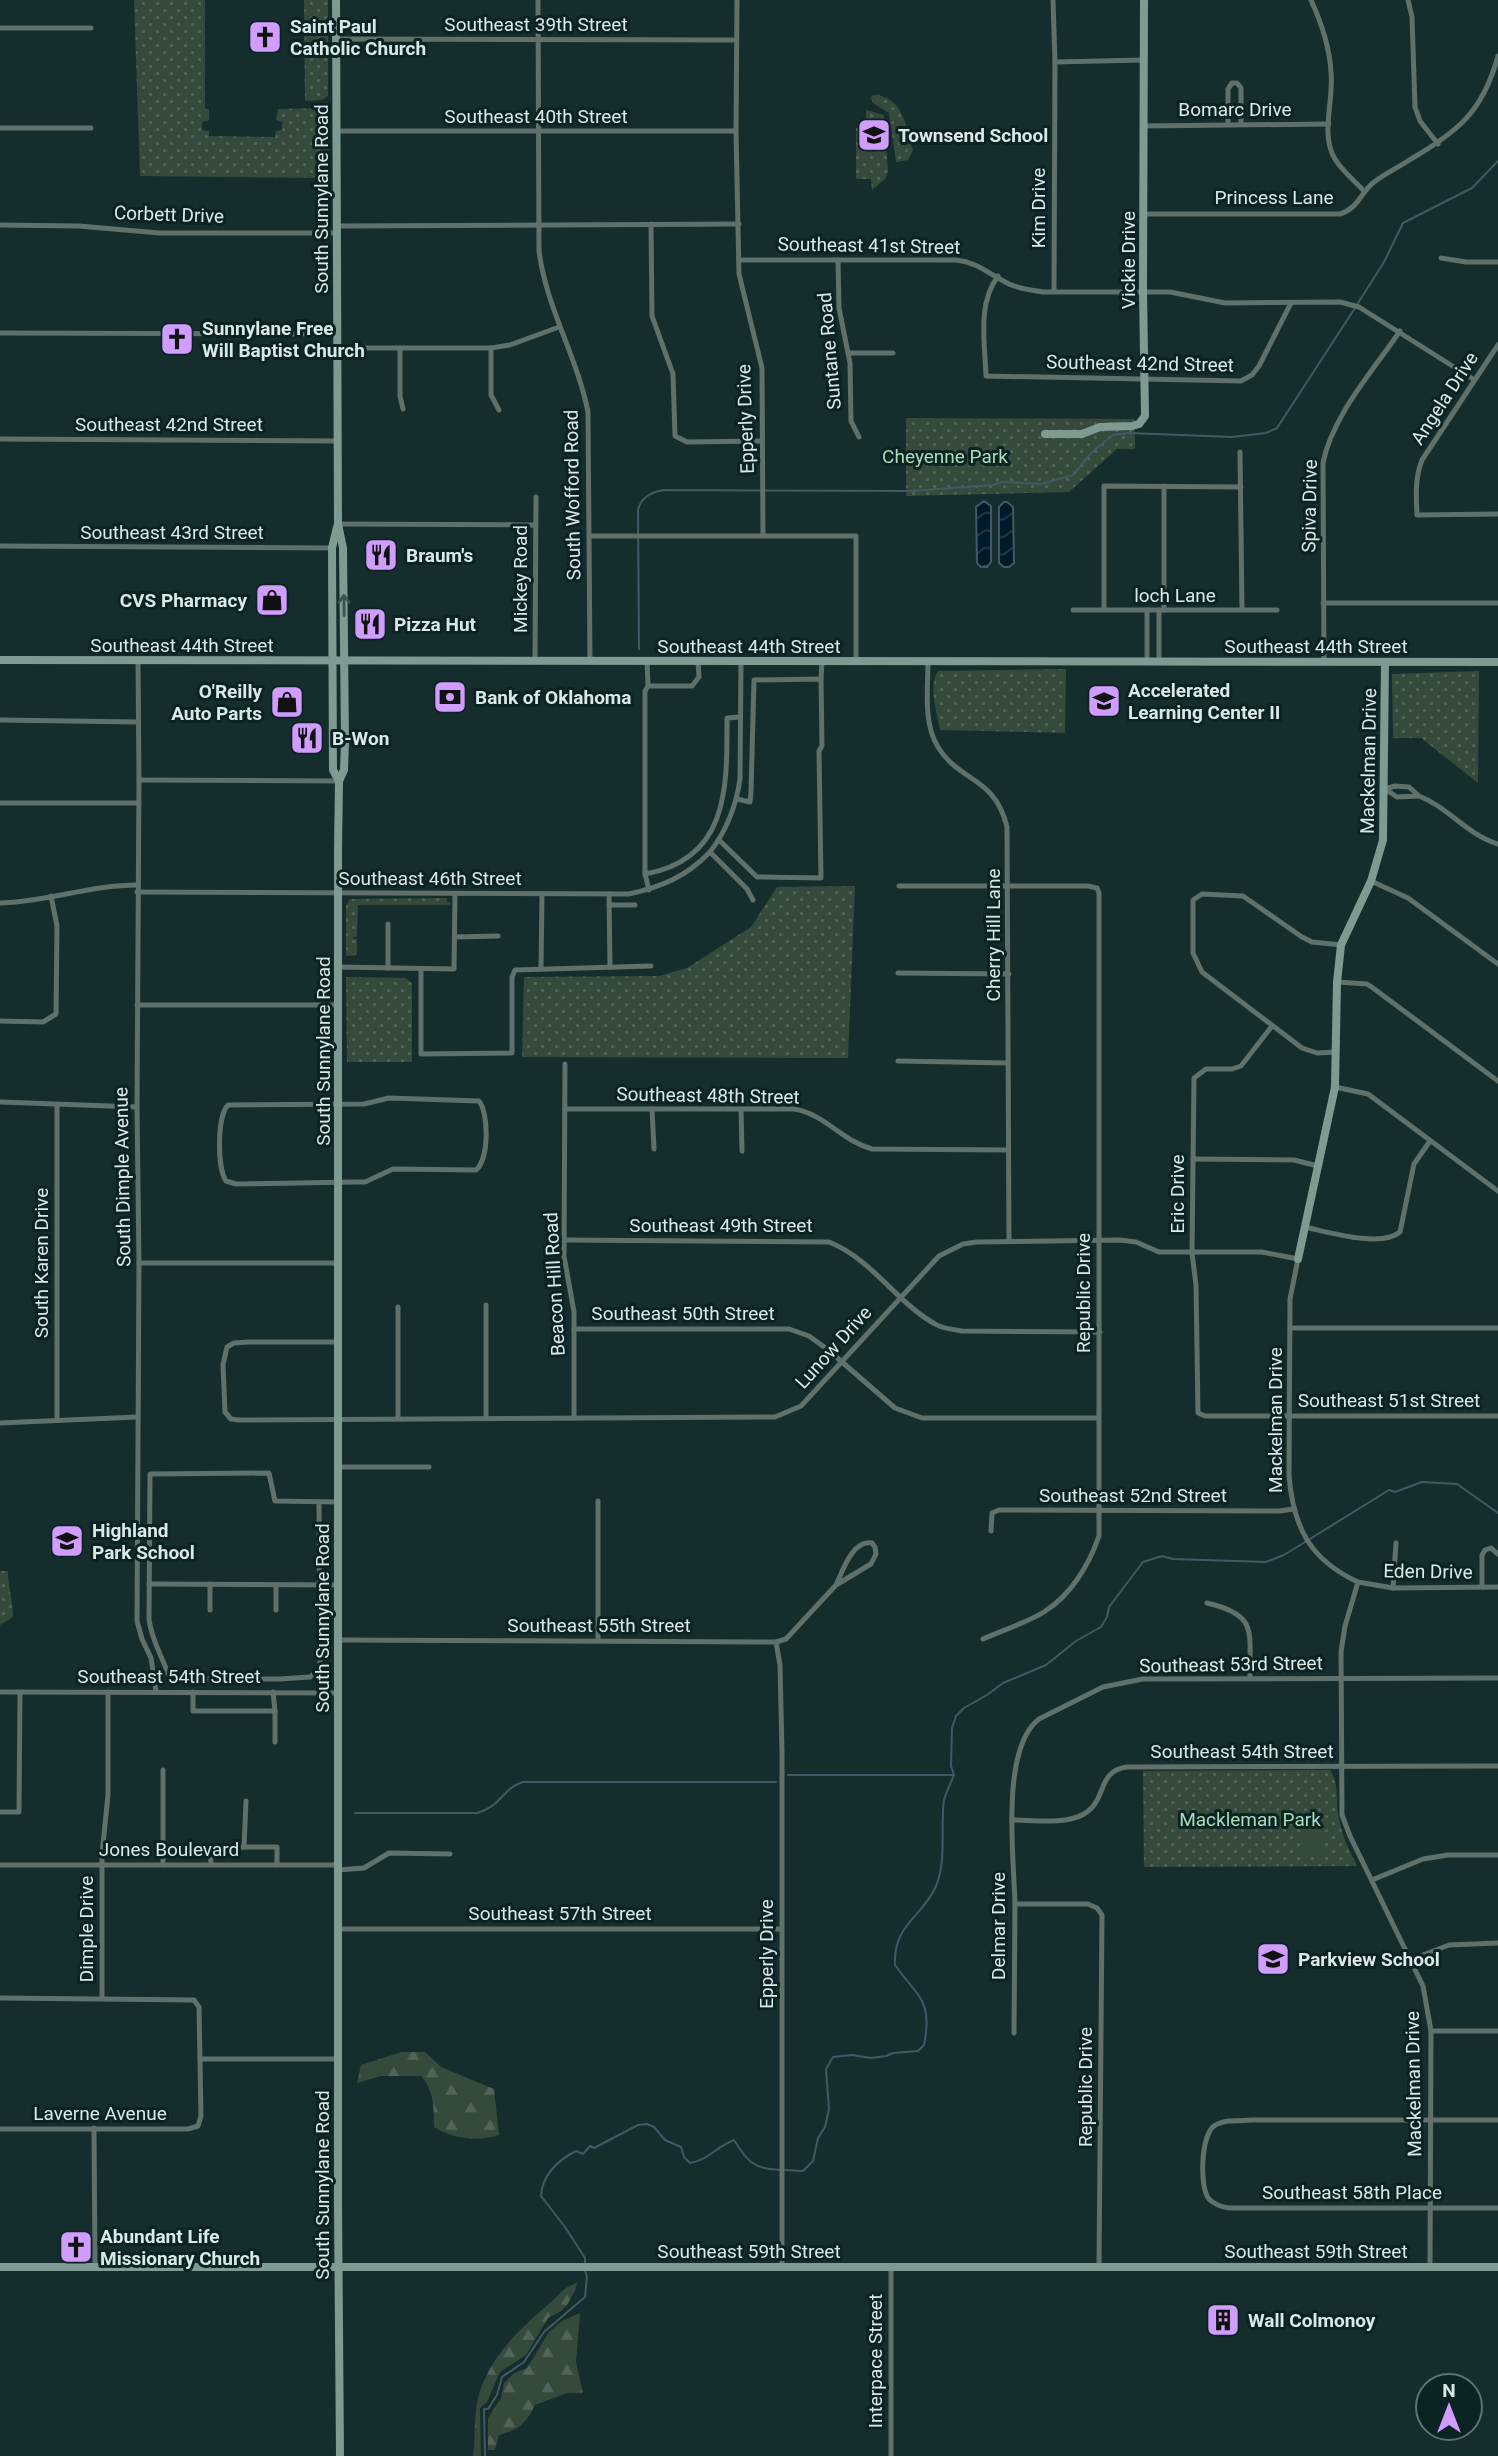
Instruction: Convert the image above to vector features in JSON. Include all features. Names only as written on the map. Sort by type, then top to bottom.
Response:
[{"type":"main road","name":"South Sunnylane Road","points":[[335,0],[338,524],[343,548],[345,661],[344,770],[339,781],[338,892],[340,2456]]},
{"type":"main road","name":"Vickie Drive","points":[[1045,434],[1082,434],[1100,428],[1139,424],[1145,416],[1144,0]]},
{"type":"main road","name":"South Sunnylane Road","points":[[338,524],[332,548],[332,661],[333,770],[339,781]]},
{"type":"main road","name":"Southeast 44th Street","points":[[0,660],[1498,662]]},
{"type":"main road","name":"Mackelman Drive","points":[[1298,1259],[1335,1087],[1340,945],[1371,881],[1383,840],[1385,662]]},
{"type":"main road","name":"Southeast 59th Street","points":[[0,2267],[1498,2267]]},
{"type":"street","name":"South Wofford Road","points":[[538,0],[541,269],[559,327],[583,389],[588,412],[590,661]]},
{"type":"street","name":"Epperly Drive","points":[[737,0],[739,260],[743,294],[762,368],[763,536]]},
{"type":"street","name":"Kim Drive","points":[[1052,0],[1055,62],[1054,291]]},
{"type":"street","points":[[1311,0],[1326,45],[1332,75],[1329,124],[1333,158],[1364,191]]},
{"type":"street","points":[[1408,0],[1412,17],[1415,107],[1420,121],[1438,144]]},
{"type":"street","points":[[0,28],[91,28]]},
{"type":"street","name":"Southeast 39th Street","points":[[336,39],[736,40]]},
{"type":"street","name":"Princess Lane","points":[[1144,214],[1340,214],[1350,211],[1364,191],[1382,176],[1438,144],[1476,108],[1487,91],[1498,56]]},
{"type":"street","points":[[1055,62],[1143,60]]},
{"type":"street","points":[[1228,124],[1228,89],[1232,83],[1237,83],[1241,88],[1241,124]]},
{"type":"street","name":"Bomarc Drive","points":[[1143,126],[1329,124]]},
{"type":"street","points":[[0,128],[91,128]]},
{"type":"street","name":"Southeast 40th Street","points":[[336,131],[736,131]]},
{"type":"street","points":[[337,229],[539,224],[739,224]]},
{"type":"street","name":"Corbett Drive","points":[[0,225],[79,226],[159,233],[337,229]]},
{"type":"street","points":[[651,225],[652,316],[673,374],[675,436],[687,442],[762,442]]},
{"type":"street","points":[[1441,258],[1466,262],[1498,262]]},
{"type":"street","name":"Southeast 41st Street","points":[[739,260],[967,261],[1007,283],[1025,289],[1170,292],[1225,303],[1340,302],[1359,307],[1474,380]]},
{"type":"street","name":"Suntane Road","points":[[838,260],[839,308],[849,353],[851,421],[859,437]]},
{"type":"street","name":"Southeast 42nd Street","points":[[998,276],[991,286],[984,308],[986,376],[1241,381],[1252,375],[1259,366],[1291,303]]},
{"type":"street","points":[[337,348],[491,348],[510,345],[559,327]]},
{"type":"street","name":"Spiva Drive","points":[[1324,662],[1323,463],[1327,443],[1344,413],[1400,331]]},
{"type":"street","points":[[0,333],[337,334]]},
{"type":"street","name":"Angela Drive","points":[[1498,345],[1422,460],[1417,472],[1417,515],[1498,514]]},
{"type":"street","points":[[400,348],[400,396],[403,410]]},
{"type":"street","points":[[491,348],[491,395],[499,410]]},
{"type":"street","points":[[849,353],[892,353]]},
{"type":"street","name":"Southeast 42nd Street","points":[[0,439],[338,441]]},
{"type":"street","points":[[1240,452],[1242,610]]},
{"type":"street","points":[[1104,610],[1104,486],[1241,487]]},
{"type":"street","points":[[1159,662],[1164,486]]},
{"type":"street","name":"Mickey Road","points":[[535,661],[536,497]]},
{"type":"street","points":[[338,524],[536,525]]},
{"type":"street","points":[[590,536],[856,536],[856,662]]},
{"type":"street","name":"Southeast 43rd Street","points":[[0,546],[343,548]]},
{"type":"street","points":[[1324,603],[1498,603]]},
{"type":"street","name":"loch Lane","points":[[1073,610],[1278,610]]},
{"type":"street","points":[[1147,610],[1147,662]]},
{"type":"street","points":[[1147,629],[1159,629]]},
{"type":"street","name":"South Dimple Avenue","points":[[138,660],[137,1621],[151,1658],[156,1691]]},
{"type":"street","points":[[647,662],[645,874],[649,890]]},
{"type":"street","points":[[648,687],[692,686],[699,677],[698,662]]},
{"type":"street","points":[[741,662],[740,779],[737,799],[750,802],[753,682],[757,679],[821,679]]},
{"type":"street","points":[[719,840],[757,877],[821,878],[819,751],[822,746],[822,662]]},
{"type":"street","name":"Cherry Hill Lane","points":[[928,662],[929,726],[938,748],[959,769],[988,790],[1002,809],[1009,839],[1009,1240]]},
{"type":"street","points":[[740,693],[752,693]]},
{"type":"street","points":[[645,874],[660,871],[682,860],[703,842],[714,825],[726,792],[727,718],[740,718]]},
{"type":"street","points":[[0,720],[138,722]]},
{"type":"street","points":[[139,780],[339,781]]},
{"type":"street","points":[[1385,789],[1395,786],[1409,787],[1470,832],[1498,844]]},
{"type":"street","points":[[1403,787],[1403,797]]},
{"type":"street","points":[[1385,789],[1397,797],[1419,796]]},
{"type":"street","name":"Southeast 46th Street","points":[[0,903],[17,903],[111,885],[137,888],[338,892],[629,894],[673,881],[692,868],[719,840],[737,799]]},
{"type":"street","points":[[0,803],[138,803]]},
{"type":"street","points":[[710,852],[747,889],[753,900]]},
{"type":"street","points":[[1371,881],[1408,898],[1498,964]]},
{"type":"street","points":[[899,886],[1009,886]]},
{"type":"street","name":"Republic Drive","points":[[983,1639],[1042,1613],[1066,1593],[1076,1581],[1099,1536],[1099,893],[1097,888],[1088,886],[1009,886]]},
{"type":"street","points":[[338,967],[454,969],[455,894]]},
{"type":"street","points":[[541,968],[542,894]]},
{"type":"street","points":[[609,894],[610,967]]},
{"type":"street","points":[[1336,1052],[1308,1051],[1213,981],[1196,964],[1193,954],[1193,904],[1196,897],[1202,894],[1243,895],[1302,937],[1312,942],[1340,945]]},
{"type":"street","points":[[0,1021],[43,1021],[56,1014],[57,926],[51,896]]},
{"type":"street","points":[[610,905],[635,905]]},
{"type":"street","points":[[388,924],[388,968]]},
{"type":"street","points":[[455,937],[498,936]]},
{"type":"street","points":[[421,969],[421,1054],[512,1053],[513,972],[519,968],[652,966]]},
{"type":"street","points":[[898,973],[1009,974]]},
{"type":"street","points":[[1337,982],[1367,984],[1498,1081]]},
{"type":"street","points":[[137,1005],[338,1005]]},
{"type":"street","name":"Eric Drive","points":[[1198,1413],[1196,1285],[1192,1253],[1194,1078],[1206,1069],[1232,1069],[1241,1066],[1272,1026]]},
{"type":"street","points":[[898,1061],[1008,1063]]},
{"type":"street","name":"Beacon Hill Road","points":[[565,1064],[565,1264],[573,1301],[574,1418]]},
{"type":"street","points":[[1335,1087],[1368,1094],[1498,1191]]},
{"type":"street","points":[[389,1098],[479,1101],[484,1106],[485,1158],[476,1170],[393,1169],[365,1182],[236,1184],[226,1181],[220,1167],[220,1122],[222,1111],[228,1105],[338,1103],[364,1104],[389,1098]]},
{"type":"street","points":[[0,1102],[137,1107]]},
{"type":"street","name":"South Karen Drive","points":[[57,1105],[57,1420]]},
{"type":"street","name":"Southeast 48th Street","points":[[565,1109],[785,1108],[808,1112],[856,1144],[872,1149],[1008,1150]]},
{"type":"street","points":[[652,1109],[654,1149]]},
{"type":"street","points":[[741,1109],[742,1151]]},
{"type":"street","points":[[1306,1227],[1351,1237],[1397,1236],[1400,1233],[1414,1164],[1430,1141]]},
{"type":"street","points":[[1193,1159],[1294,1160],[1318,1166]]},
{"type":"street","name":"Southeast 49th Street","points":[[565,1240],[829,1242],[854,1255],[901,1297],[944,1328],[962,1331],[1100,1332]]},
{"type":"street","name":"Lunow Drive","points":[[338,1342],[248,1342],[234,1343],[227,1347],[223,1365],[225,1412],[231,1419],[238,1420],[775,1417],[801,1406],[939,1256],[951,1249],[977,1242],[1009,1240],[1098,1240],[1130,1241],[1159,1252],[1266,1252],[1298,1259]]},
{"type":"street","name":"Mackelman Drive","points":[[1298,1259],[1290,1299],[1289,1475],[1293,1509],[1308,1543],[1329,1565],[1358,1582],[1345,1626],[1341,1679],[1342,1815],[1427,1998],[1431,2031],[1430,2267]]},
{"type":"street","points":[[139,1264],[338,1263]]},
{"type":"street","points":[[486,1304],[486,1418]]},
{"type":"street","points":[[398,1307],[398,1418]]},
{"type":"street","points":[[1290,1328],[1498,1328]]},
{"type":"street","name":"Southeast 50th Street","points":[[574,1329],[789,1329],[809,1336],[895,1408],[922,1418],[1098,1418]]},
{"type":"street","name":"Southeast 51st Street","points":[[1198,1413],[1205,1416],[1498,1416]]},
{"type":"street","points":[[0,1423],[137,1418]]},
{"type":"street","points":[[338,1467],[429,1467]]},
{"type":"street","points":[[319,1502],[320,1669],[310,1677],[280,1679],[178,1679],[168,1674],[150,1630],[150,1474],[269,1473],[275,1502],[319,1502],[338,1502]]},
{"type":"street","points":[[598,1501],[598,1640]]},
{"type":"street","name":"Southeast 52nd Street","points":[[991,1531],[992,1513],[999,1510],[1293,1509]]},
{"type":"street","points":[[776,1642],[786,1639],[836,1585],[857,1546],[864,1542],[872,1543],[876,1547],[876,1554],[871,1564],[836,1585]]},
{"type":"street","points":[[1393,1588],[1395,1544]]},
{"type":"street","points":[[1482,1587],[1482,1555],[1485,1550],[1491,1548],[1498,1554]]},
{"type":"street","name":"Eden Drive","points":[[1358,1582],[1393,1588],[1498,1587]]},
{"type":"street","points":[[149,1584],[338,1585]]},
{"type":"street","points":[[210,1584],[210,1610]]},
{"type":"street","points":[[276,1585],[276,1610]]},
{"type":"street","points":[[1207,1603],[1229,1609],[1247,1623],[1250,1678]]},
{"type":"street","name":"Southeast 55th Street","points":[[338,1640],[776,1642]]},
{"type":"street","name":"Epperly Drive","points":[[776,1642],[780,1665],[782,2267]]},
{"type":"street","name":"Southeast 53rd Street","points":[[1012,1820],[1014,1783],[1021,1748],[1031,1725],[1103,1687],[1132,1680],[1181,1677],[1498,1678]]},
{"type":"street","points":[[206,1679],[206,1692]]},
{"type":"street","points":[[275,1742],[276,1692],[280,1679]]},
{"type":"street","name":"Southeast 54th Street","points":[[0,1692],[338,1693]]},
{"type":"street","name":"Dimple Drive","points":[[102,1998],[102,1865],[108,1795],[108,1692]]},
{"type":"street","points":[[193,1692],[193,1712],[275,1711]]},
{"type":"street","points":[[0,1812],[19,1812],[20,1693]]},
{"type":"street","name":"Southeast 54th Street","points":[[1012,1820],[1071,1819],[1082,1815],[1096,1805],[1108,1775],[1121,1768],[1498,1766]]},
{"type":"street","points":[[163,1770],[163,1865]]},
{"type":"street","points":[[244,1847],[246,1801]]},
{"type":"street","name":"Delmar Drive","points":[[1012,1820],[1015,1904],[1014,2033]]},
{"type":"street","points":[[211,1865],[210,1847],[277,1847],[277,1865]]},
{"type":"street","name":"Jones Boulevard","points":[[0,1865],[277,1865],[364,1868],[389,1853],[450,1854]]},
{"type":"street","points":[[1373,1880],[1423,1858],[1498,1855]]},
{"type":"street","name":"Republic Drive","points":[[1015,1904],[1088,1904],[1097,1908],[1102,1915],[1099,2267]]},
{"type":"street","name":"Southeast 57th Street","points":[[338,1929],[781,1929]]},
{"type":"street","points":[[1410,1960],[1449,1945],[1498,1943]]},
{"type":"street","points":[[0,1998],[194,2000],[199,2007],[200,2059],[338,2060]]},
{"type":"street","points":[[1431,2031],[1498,2031]]},
{"type":"street","name":"Laverne Avenue","points":[[0,2129],[188,2129],[198,2126],[201,2116],[200,2059]]},
{"type":"street","points":[[1431,2120],[1498,2120]]},
{"type":"street","name":"Southeast 58th Place","points":[[1431,2120],[1219,2123],[1211,2128],[1205,2146],[1204,2189],[1209,2199],[1217,2205],[1229,2208],[1498,2208]]},
{"type":"street","points":[[94,2128],[95,2267]]},
{"type":"street","name":"Interpace Street","points":[[891,2267],[891,2456]]},
{"type":"green space","points":[[134,0],[205,0],[205,109],[209,110],[209,120],[202,122],[202,130],[209,131],[209,136],[275,137],[276,131],[282,130],[282,122],[276,120],[278,109],[325,108],[328,115],[329,178],[140,176]]},
{"type":"green space","points":[[304,0],[328,0],[328,96],[322,100],[305,101]]},
{"type":"green space","points":[[873,95],[891,100],[902,114],[913,150],[908,160],[896,162],[889,113],[873,103]]},
{"type":"green space","points":[[866,110],[884,115],[888,172],[885,179],[872,190],[871,179],[856,179],[856,128],[866,128]]},
{"type":"green space","name":"Cheyenne Park","points":[[906,418],[1135,419],[1135,449],[1117,449],[1069,492],[906,496]]},
{"type":"green space","points":[[1066,669],[1065,733],[940,730],[933,692],[938,671]]},
{"type":"green space","points":[[1479,671],[1478,783],[1421,738],[1393,738],[1392,674]]},
{"type":"green space","points":[[855,886],[848,1058],[522,1057],[524,977],[659,976],[687,968],[751,927],[777,887]]},
{"type":"green space","points":[[447,898],[447,902],[451,902],[449,905],[358,905],[357,936],[352,938],[357,939],[357,955],[346,956],[346,906],[350,899]]},
{"type":"green space","points":[[346,977],[406,978],[412,983],[412,1062],[347,1062]]},
{"type":"green space","points":[[0,1571],[8,1571],[13,1617],[0,1625]]},
{"type":"green space","name":"Mackleman Park","points":[[1330,1770],[1335,1781],[1340,1825],[1357,1866],[1144,1867],[1143,1771]]},
{"type":"green space","points":[[1304,1819],[1322,1819],[1322,1856],[1304,1856]]},
{"type":"green space","points":[[402,2052],[425,2052],[441,2067],[494,2089],[499,2135],[466,2138],[434,2127],[431,2094],[421,2076],[381,2076],[357,2083],[361,2065]]},
{"type":"green space","points":[[577,2283],[567,2305],[548,2318],[526,2355],[500,2372],[487,2402],[480,2408],[481,2456],[473,2456],[478,2398],[492,2365],[509,2342],[530,2321],[565,2289]]},
{"type":"green space","points":[[580,2313],[576,2362],[583,2393],[567,2393],[535,2405],[521,2425],[499,2435],[495,2450],[488,2450],[488,2418],[501,2398],[504,2383],[514,2373],[527,2368],[549,2332],[562,2321]]},
{"type":"water","points":[[984,501],[991,506],[991,562],[987,567],[981,567],[977,563],[976,507]]},
{"type":"water","points":[[1004,502],[1013,507],[1014,563],[1009,567],[999,563],[999,507]]},
{"type":"waterway","points":[[1358,303],[1384,262],[1403,223],[1472,188],[1498,161]]},
{"type":"waterway","points":[[639,649],[638,510],[644,498],[651,494],[664,490],[911,491],[1002,482],[1041,484],[1073,475],[1092,452],[1113,435],[1129,433],[1232,437],[1266,433],[1277,428],[1355,308]]},
{"type":"waterway","points":[[785,2170],[803,2171],[813,2161],[829,2109],[826,2069],[833,2057],[852,2055],[871,2058],[918,2051],[924,2045],[925,2008],[922,2000],[895,1965],[896,1951],[904,1930],[930,1897],[939,1876],[944,1800],[954,1775],[951,1766],[952,1728],[956,1716],[964,1708],[1003,1683],[1046,1665],[1076,1641],[1101,1627],[1109,1607],[1143,1562],[1162,1556],[1173,1559],[1266,1562],[1284,1555],[1389,1490],[1395,1492],[1422,1482],[1457,1484],[1498,1513]]},
{"type":"waterway","points":[[788,1775],[953,1775]]},
{"type":"waterway","points":[[355,1813],[477,1813],[492,1806],[510,1789],[523,1782],[776,1782]]},
{"type":"waterway","points":[[585,2264],[585,2258],[565,2227],[541,2196],[544,2181],[552,2169],[576,2151],[583,2154],[590,2146],[594,2148],[638,2125],[647,2124],[654,2127],[665,2140],[681,2147],[684,2157],[690,2163],[734,2140],[757,2166],[780,2170]]},
{"type":"waterway","points":[[485,2456],[484,2409],[488,2409],[497,2395],[502,2377],[524,2362],[544,2332],[585,2297],[585,2270]]},
{"type":"place","name":"Saint Paul Catholic Church","points":[[265,37]]},
{"type":"place","name":"Townsend School","points":[[874,135]]},
{"type":"place","name":"Sunnylane Free Will Baptist Church","points":[[177,339]]},
{"type":"place","name":"Braum's","points":[[381,555]]},
{"type":"place","name":"CVS Pharmacy","points":[[272,600]]},
{"type":"place","name":"Pizza Hut","points":[[370,624]]},
{"type":"place","name":"Bank of Oklahoma","points":[[450,697]]},
{"type":"place","name":"Accelerated Learning Center II","points":[[1104,701]]},
{"type":"place","name":"O'Reilly Auto Parts","points":[[287,702]]},
{"type":"place","name":"B-Won","points":[[307,738]]},
{"type":"place","name":"Highland Park School","points":[[67,1541]]},
{"type":"place","name":"Parkview School","points":[[1273,1959]]},
{"type":"place","name":"Abundant Life Missionary Church","points":[[76,2247]]},
{"type":"place","name":"Wall Colmonoy","points":[[1223,2320]]}]
